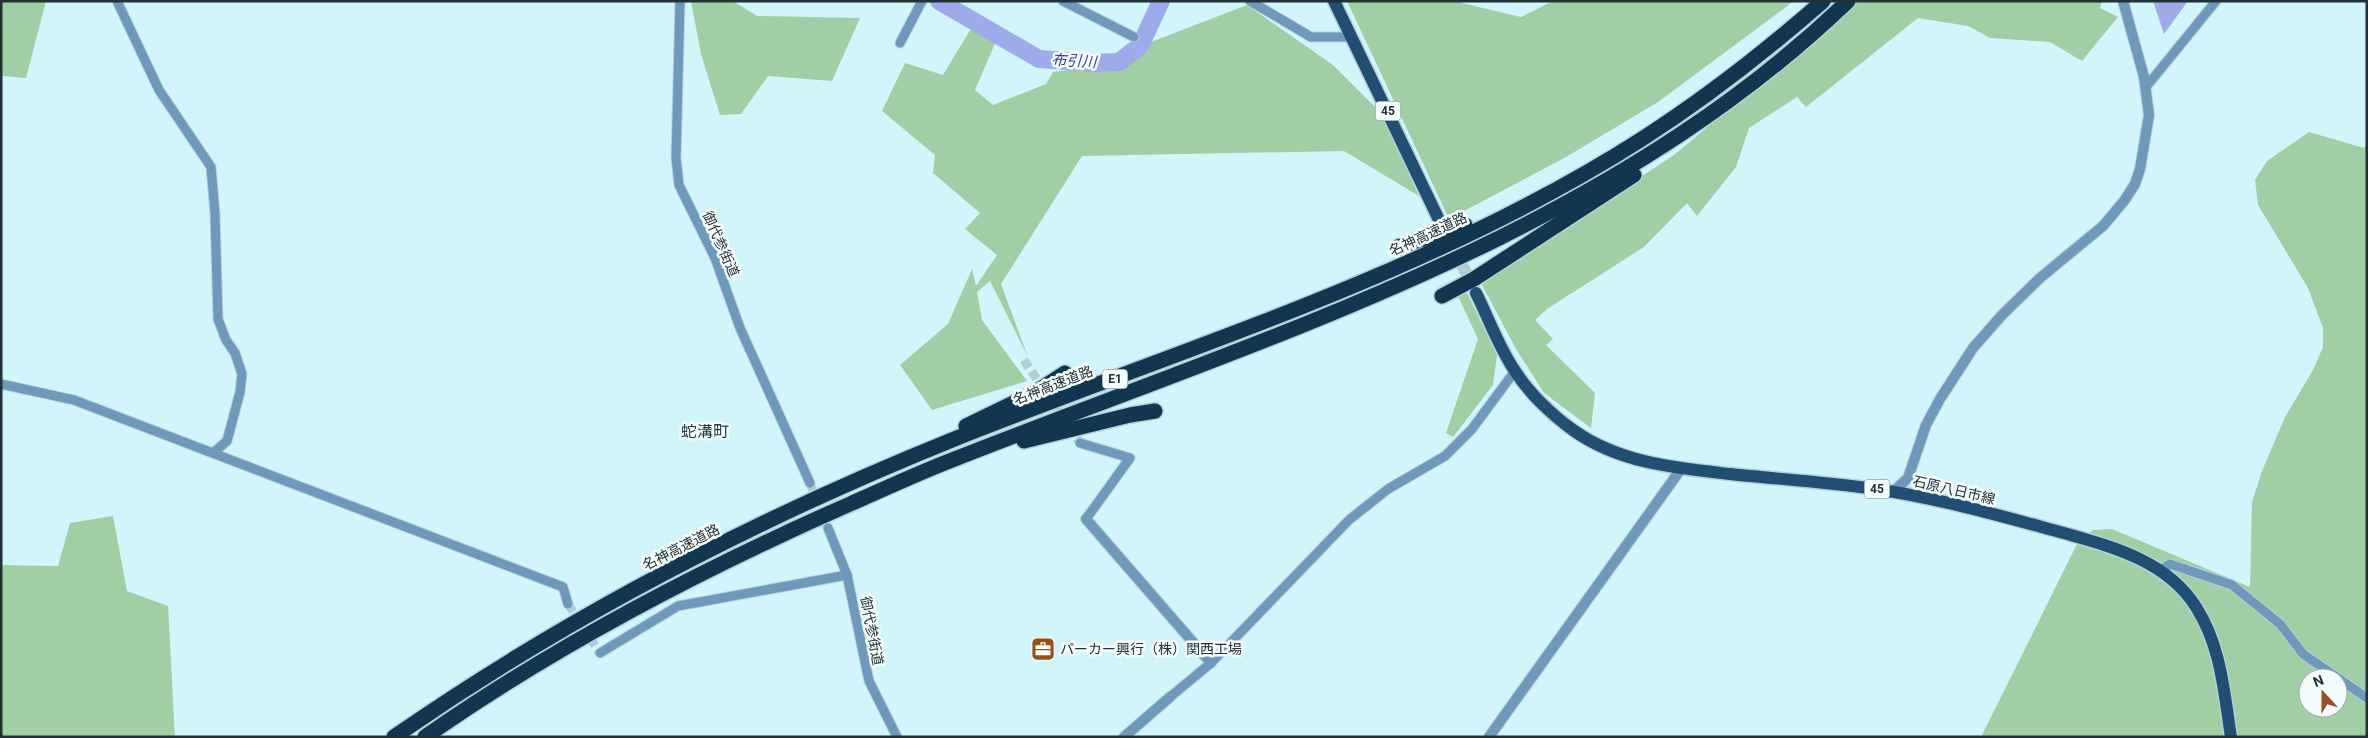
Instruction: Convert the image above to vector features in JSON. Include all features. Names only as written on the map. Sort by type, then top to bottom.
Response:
[{"type":"highway","name":"名神高速道路","points":[[394,737],[499,669],[596,610],[696,557],[835,490],[952,440],[1227,337],[1418,258],[1501,218],[1614,155],[1694,104],[1742,69],[1823,1]]},
{"type":"highway","name":"E1","points":[[425,737],[524,673],[606,624],[703,571],[784,533],[943,464],[1235,352],[1426,274],[1490,244],[1588,191],[1649,155],[1712,112],[1785,57],[1848,1]]},
{"type":"highway","points":[[1442,296],[1474,279],[1620,185],[1681,142],[1746,91],[1785,57]]},
{"type":"highway","points":[[1398,247],[1455,230],[1476,220],[1501,218]]},
{"type":"highway","points":[[835,490],[1034,393],[1065,372]]},
{"type":"highway","points":[[943,464],[962,462],[1024,441],[1130,415],[1155,411]]},
{"type":"main road","name":"45","points":[[1334,1],[1440,222]]},
{"type":"main road","name":"石原八日市線","points":[[1476,293],[1515,371],[1535,396],[1573,430],[1601,446],[1626,457],[1681,469],[1893,492],[1986,512],[2091,541],[2127,552],[2160,571],[2180,586],[2208,628],[2217,652],[2231,737]]},
{"type":"street","points":[[117,1],[159,90],[210,167],[216,214],[218,320],[226,340],[235,353],[242,374],[240,392],[227,441],[213,452]]},
{"type":"street","name":"御代参街道","points":[[680,1],[676,158],[679,185],[715,258],[740,328],[810,483]]},
{"type":"street","points":[[900,43],[922,1]]},
{"type":"street","points":[[1063,1],[1134,37]]},
{"type":"street","points":[[1250,1],[1311,36],[1352,37]]},
{"type":"street","points":[[1893,492],[1908,478],[1935,408],[1972,348],[2002,314],[2040,278],[2103,226],[2124,201],[2140,169],[2149,115],[2146,87],[2123,1]]},
{"type":"street","points":[[2146,87],[2216,1]]},
{"type":"street","points":[[1124,737],[1211,662],[1349,520],[1388,489],[1445,456],[1472,429],[1515,371]]},
{"type":"street","points":[[1,384],[74,400],[563,587],[568,604]]},
{"type":"street","points":[[1080,443],[1130,458],[1086,519],[1211,662]]},
{"type":"street","points":[[1489,737],[1681,469]]},
{"type":"street","name":"御代参街道","points":[[828,528],[847,575],[869,681],[897,737]]},
{"type":"street","points":[[2160,571],[2170,564],[2232,585],[2280,624],[2303,654],[2367,698]]},
{"type":"street","points":[[600,653],[678,606],[847,575]]},
{"type":"green space","points":[[1,1],[46,1],[26,78],[1,76]]},
{"type":"green space","points":[[691,1],[733,1],[757,16],[860,18],[832,81],[768,76],[741,114],[720,115],[701,54]]},
{"type":"green space","points":[[1347,1],[1462,1],[1462,3],[1521,17],[1553,1],[1794,1],[1658,102],[1566,157],[1449,219]]},
{"type":"green space","points":[[1858,1],[2102,1],[2100,8],[2118,17],[2082,61],[2050,42],[1990,38],[1968,26],[1918,18],[1806,107],[1797,97],[1749,128],[1736,167],[1697,216],[1687,203],[1644,247],[1547,309],[1535,320],[1553,339],[1546,345],[1595,393],[1591,428],[1544,393],[1516,349],[1482,285],[1519,257],[1674,155]]},
{"type":"green space","points":[[1247,5],[1333,65],[1381,113],[1419,196],[1344,151],[1082,156],[1001,284],[1028,357],[990,281],[977,292],[982,320],[1027,381],[932,410],[900,365],[948,324],[972,269],[976,286],[997,255],[965,229],[980,213],[933,173],[935,155],[882,111],[905,63],[943,75],[972,27],[996,41],[975,90],[993,105],[1046,84],[1053,72],[1131,62],[1151,42]]},
{"type":"green space","points":[[2309,132],[2364,148],[2367,145],[2367,737],[1981,737],[2078,542],[2093,530],[2112,529],[2250,587],[2252,502],[2262,471],[2285,417],[2313,370],[2323,347],[2323,328],[2308,288],[2258,205],[2255,180],[2267,161]]},
{"type":"green space","points":[[1467,293],[1497,355],[1493,385],[1453,437],[1446,433],[1478,339],[1458,296]]},
{"type":"green space","points":[[113,516],[127,591],[168,606],[175,737],[1,737],[1,565],[58,566],[70,523]]},
{"type":"water","points":[[2153,1],[2188,1],[2164,34]]},
{"type":"waterway","name":"布引川","points":[[939,1],[1039,59],[1094,63],[1119,62],[1140,46],[1161,1]]},
{"type":"tunnel","points":[[1454,249],[1474,289]]},
{"type":"tunnel","points":[[1024,360],[1080,443]]},
{"type":"tunnel","points":[[810,483],[825,520]]},
{"type":"tunnel","points":[[568,604],[600,653]]},
{"type":"place","name":"パーカー興行（株）関西工場","points":[[1043,649]]},
{"type":"district","name":"蛇溝町","points":[[705,431]]}]
